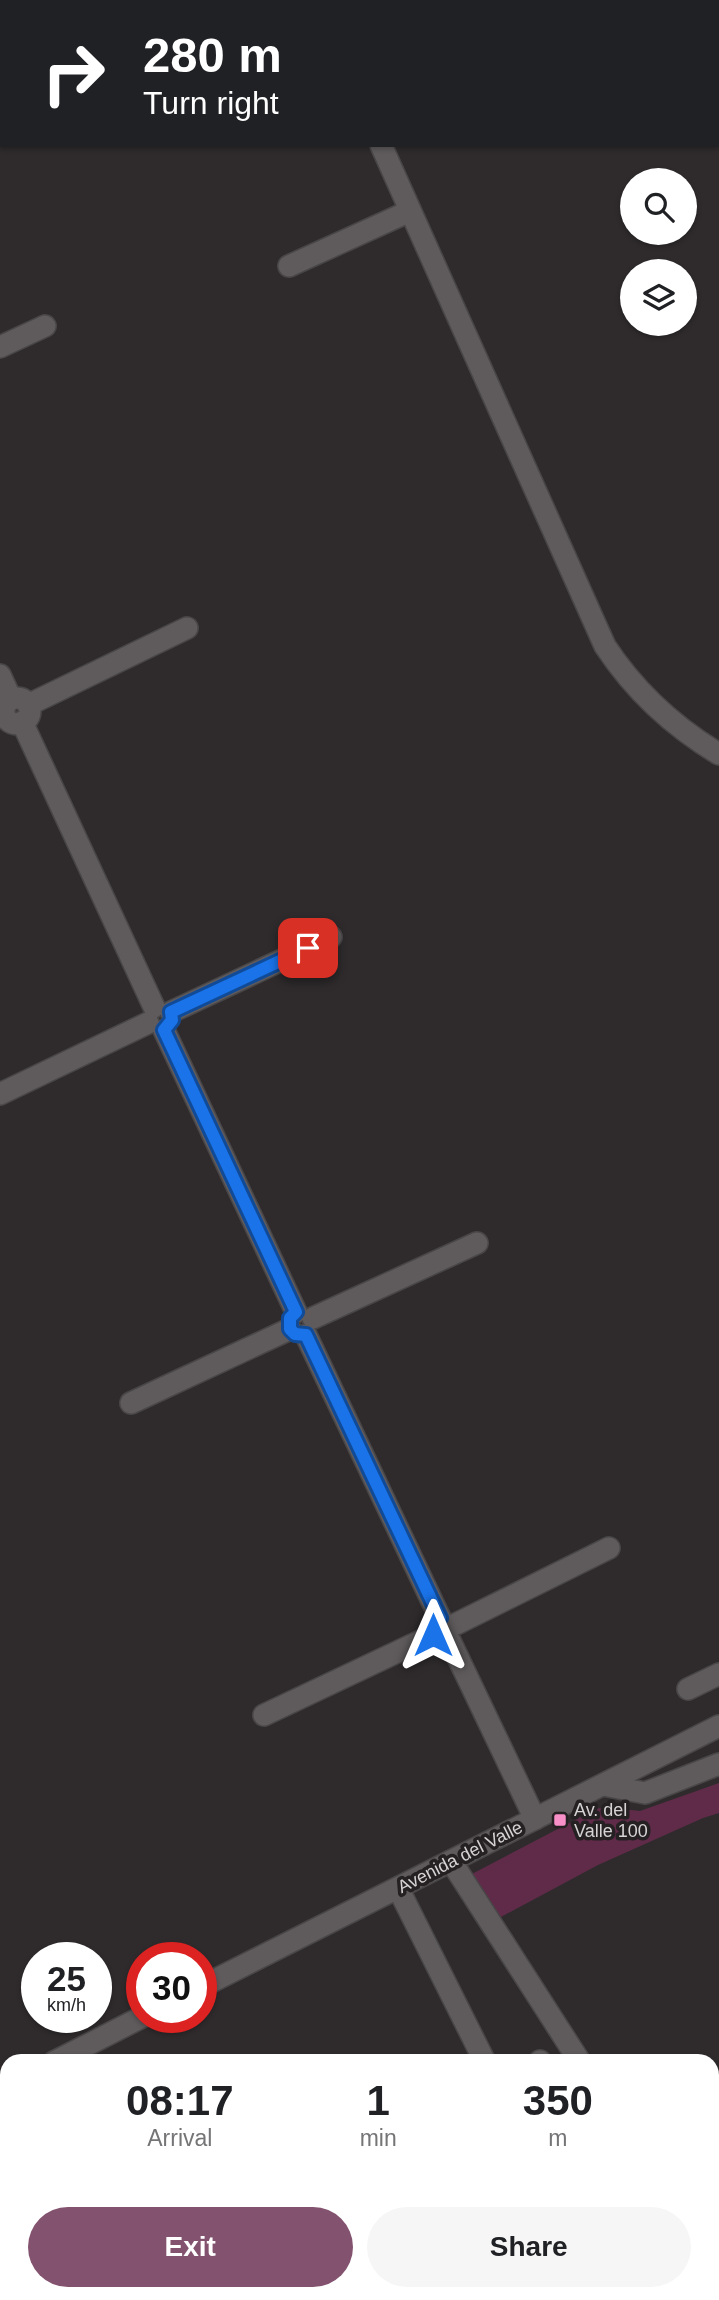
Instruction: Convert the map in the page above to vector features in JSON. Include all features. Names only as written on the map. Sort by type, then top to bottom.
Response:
[{"type":"street","points":[[382,147],[605,646],[624,673],[654,704],[689,735],[719,754]]},
{"type":"street","points":[[289,266],[410,211]]},
{"type":"street","points":[[0,347],[45,327]]},
{"type":"street","points":[[13,712],[187,628]]},
{"type":"street","points":[[0,675],[13,712],[535,1819]]},
{"type":"street","points":[[0,1094],[331,937]]},
{"type":"street","points":[[131,1403],[477,1243]]},
{"type":"street","points":[[264,1715],[609,1549]]},
{"type":"street","points":[[688,1689],[719,1674]]},
{"type":"street","name":"Avenida del Valle","points":[[217,1979],[719,1726]]},
{"type":"street","points":[[603,1785],[645,1793],[719,1764]]},
{"type":"street","points":[[451,1861],[575,2054]]},
{"type":"street","points":[[398,1888],[481,2054]]},
{"type":"street","points":[[70,2054],[126,2025]]},
{"type":"shaded area","points":[[719,1783],[719,1813],[598,1865],[499,1918],[470,1875],[596,1809],[605,1807],[640,1811]]},
{"type":"place","name":"Av. del Valle 100","points":[[560,1820]]},
{"type":"route","points":[[308,948],[171,1012],[171,1024],[164,1030],[296,1312],[290,1318],[290,1329],[299,1336],[306,1335],[440,1618],[432,1627],[433,1635]]}]
